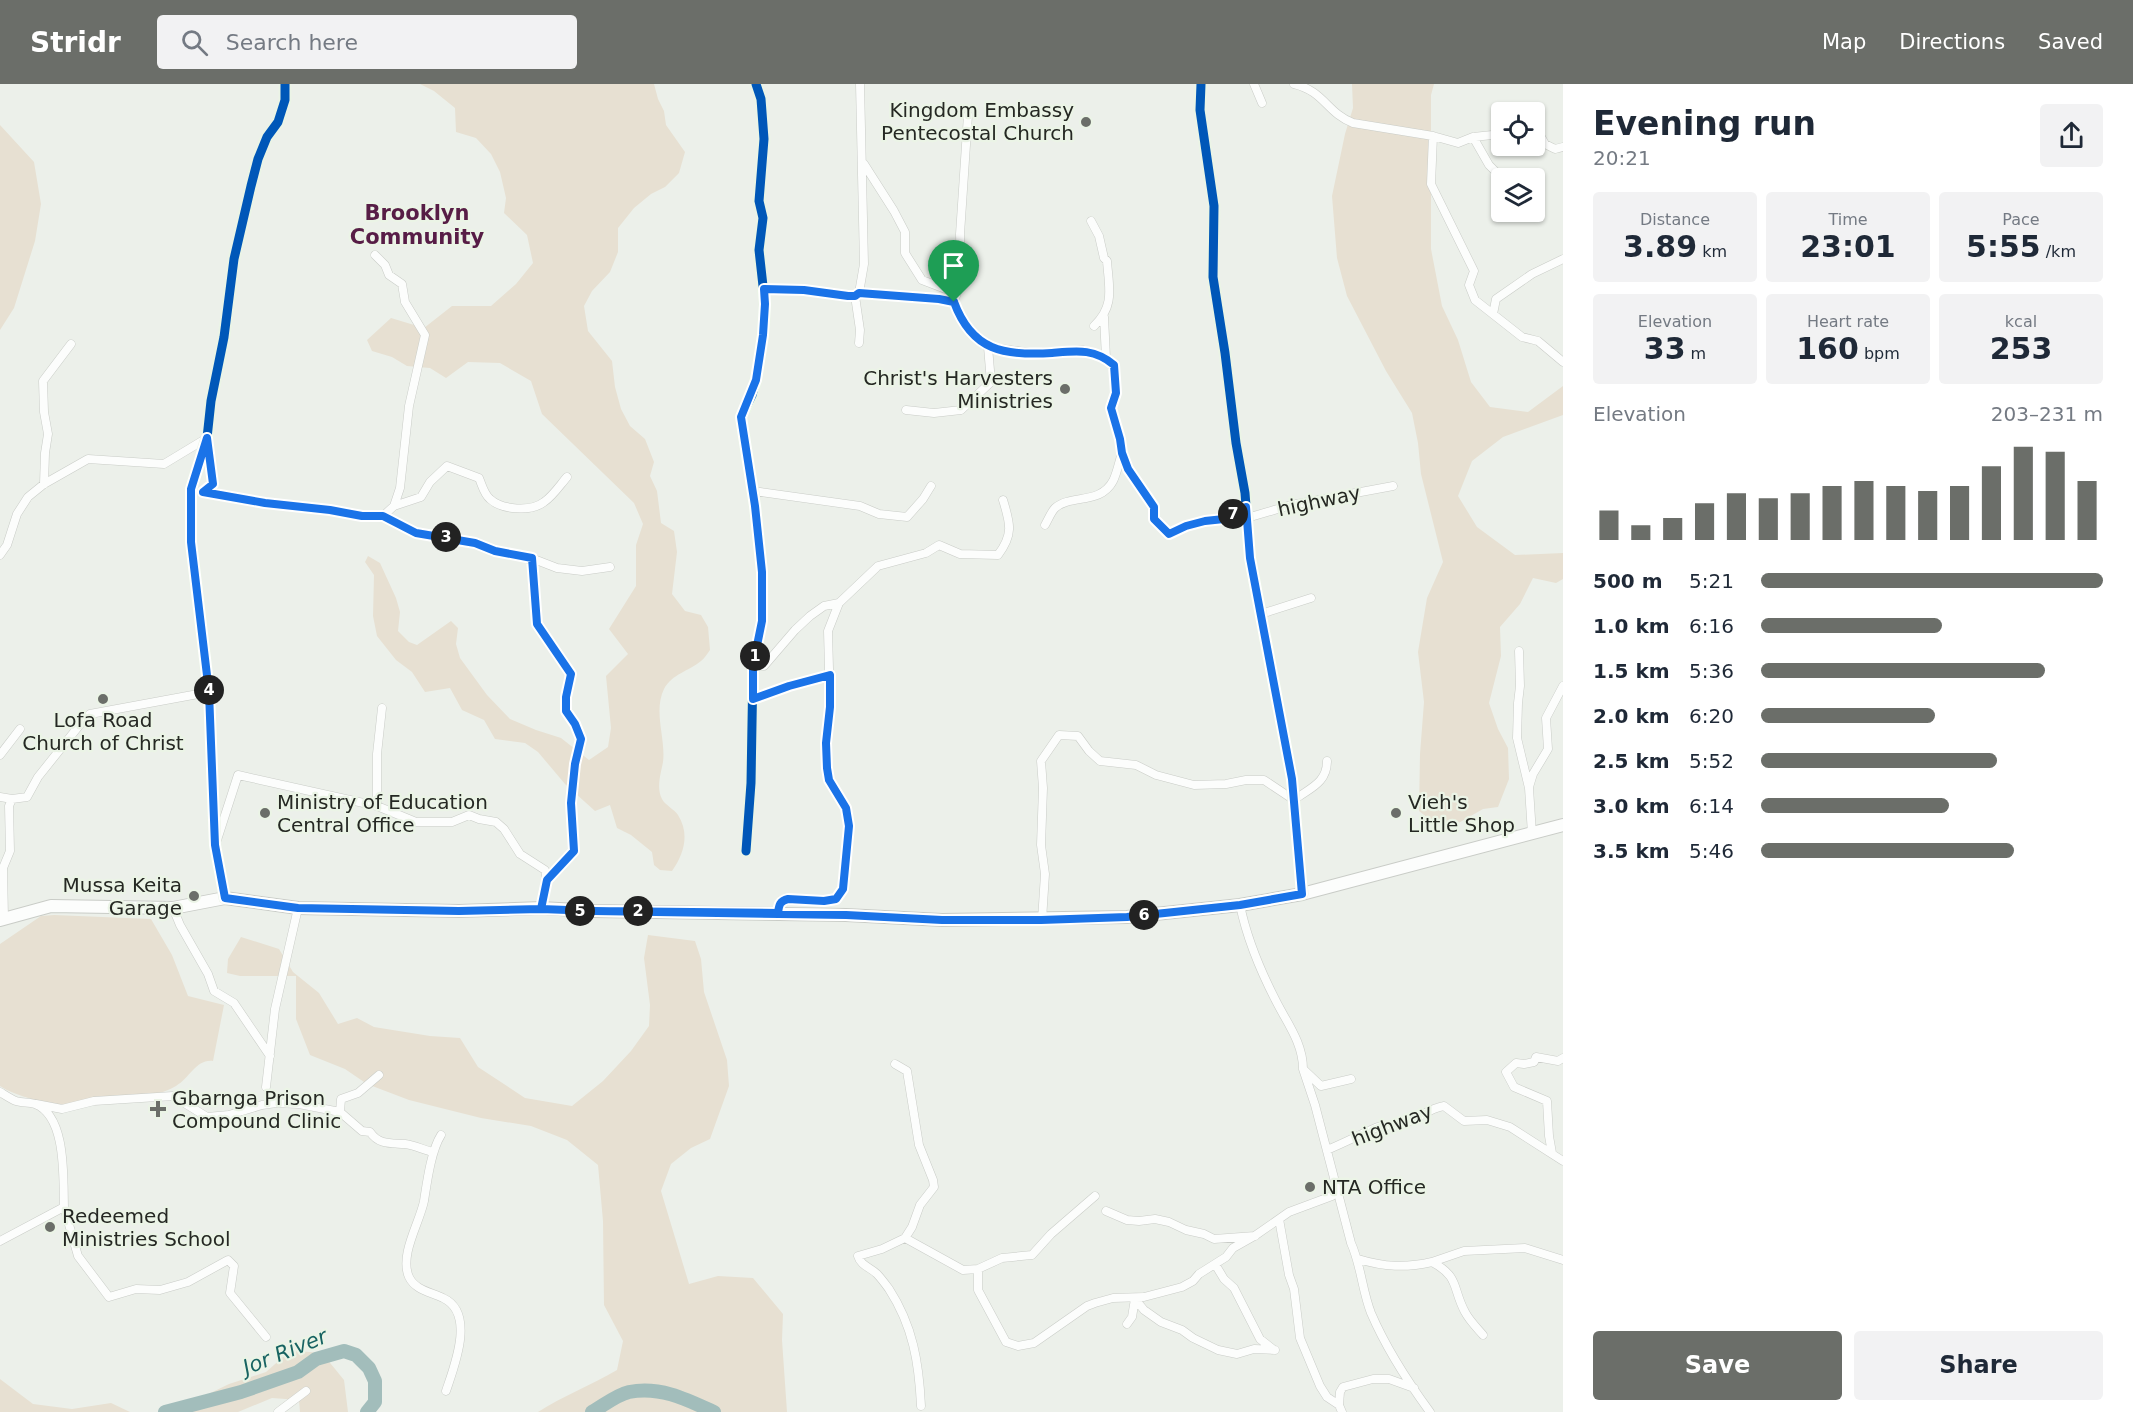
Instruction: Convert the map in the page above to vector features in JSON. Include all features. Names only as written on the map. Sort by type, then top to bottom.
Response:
[{"type":"main road","points":[[2,919],[51,906],[173,908],[225,898],[298,908],[778,913],[942,920],[1127,917],[1240,905],[1302,894],[1563,825]]},
{"type":"street","points":[[225,898],[215,845],[209,692],[191,542],[191,489],[207,438],[234,259],[258,159],[267,137],[278,122],[285,100],[285,84]]},
{"type":"street","points":[[746,851],[751,783],[753,665],[762,621],[762,572],[753,491],[741,417],[756,380],[765,304],[759,250],[763,218],[759,201],[764,139],[761,99],[756,84]]},
{"type":"street","points":[[859,343],[857,294],[864,264],[860,84]]},
{"type":"street","points":[[1201,84],[1200,110],[1214,206],[1213,277],[1246,507],[1250,558],[1292,779],[1302,894]]},
{"type":"street","points":[[1254,84],[1262,103]]},
{"type":"street","points":[[1294,84],[1318,94],[1342,119],[1353,123],[1433,136],[1458,143],[1473,137],[1491,135]]},
{"type":"street","points":[[968,115],[960,234],[961,270],[954,302],[961,320],[973,335],[988,347],[1033,353],[1083,350],[1106,358],[1114,365],[1116,393],[1111,408],[1122,453],[1128,469],[1154,507],[1154,519],[1169,534],[1186,526],[1224,519],[1246,507]]},
{"type":"street","points":[[1433,136],[1431,184],[1474,271],[1469,285],[1475,300],[1522,338],[1538,340],[1563,362]]},
{"type":"street","points":[[1473,137],[1492,168]]},
{"type":"street","points":[[1545,144],[1555,149],[1563,147]]},
{"type":"street","points":[[863,163],[905,232],[905,253],[922,280],[956,293]]},
{"type":"street","points":[[1091,221],[1099,236],[1104,258],[1107,261],[1111,297],[1104,316],[1106,358]]},
{"type":"street","points":[[375,255],[386,265],[389,275],[402,284],[405,302],[425,335],[409,406],[400,488],[394,506]]},
{"type":"street","points":[[1493,314],[1496,299],[1532,274],[1563,259]]},
{"type":"street","points":[[764,289],[939,299],[954,302]]},
{"type":"street","points":[[1094,326],[1104,316]]},
{"type":"street","points":[[44,484],[48,434],[44,412],[44,381],[70,344]]},
{"type":"street","points":[[906,410],[934,413],[961,410],[991,382],[988,347]]},
{"type":"street","points":[[0,555],[7,545],[16,514],[28,497],[44,484],[88,459],[164,464],[207,438]]},
{"type":"street","points":[[207,438],[213,484],[203,492],[362,516],[383,516],[416,533],[475,543],[495,551],[532,558],[556,568],[582,571],[610,567]]},
{"type":"street","points":[[1045,525],[1054,508],[1070,501],[1094,496],[1106,489],[1114,479],[1122,453]]},
{"type":"street","points":[[383,516],[394,506],[421,497],[430,482],[447,466],[479,478],[488,497],[498,504],[519,508],[531,508],[544,503],[567,477]]},
{"type":"street","points":[[753,491],[860,506],[879,514],[907,517],[931,486]]},
{"type":"street","name":"highway","points":[[1247,518],[1291,505],[1393,486]]},
{"type":"street","points":[[778,913],[782,900],[836,899],[843,889],[849,826],[846,808],[829,780],[826,743],[830,707],[828,631],[839,603],[878,566],[926,554],[939,545],[960,554],[998,555],[1007,542],[1009,521],[1003,500]]},
{"type":"street","points":[[532,558],[537,624],[571,674],[566,697],[566,711],[581,739],[575,764],[571,803],[574,851],[547,880]]},
{"type":"street","points":[[1261,614],[1311,598]]},
{"type":"street","points":[[753,665],[764,666],[810,616],[824,606],[839,603]]},
{"type":"street","points":[[1519,651],[1520,686],[1516,725],[1529,788],[1532,834]]},
{"type":"street","points":[[753,699],[830,675]]},
{"type":"street","points":[[1529,788],[1533,774],[1548,749],[1546,718],[1563,686]]},
{"type":"street","points":[[0,796],[12,799],[27,797],[38,777],[90,714],[209,692]]},
{"type":"street","points":[[377,806],[377,754],[382,708]]},
{"type":"street","points":[[0,754],[20,729]]},
{"type":"street","points":[[1041,920],[1045,874],[1041,845],[1041,761],[1059,735],[1078,736],[1100,761],[1136,765],[1156,775],[1194,785],[1264,780],[1294,800]]},
{"type":"street","points":[[1294,800],[1327,773],[1327,761]]},
{"type":"street","points":[[215,845],[238,775],[377,806],[416,822],[452,822],[469,815],[496,822],[504,829],[520,854],[545,870],[547,880],[541,909]]},
{"type":"street","points":[[2,919],[3,868],[10,851],[9,806],[12,799]]},
{"type":"street","name":"highway","points":[[1240,905],[1245,930],[1254,954],[1276,1000],[1294,1030],[1371,1313],[1397,1361],[1430,1412]]},
{"type":"street","points":[[173,908],[208,974],[214,991],[234,1004],[270,1056]]},
{"type":"street","points":[[266,1087],[275,1009],[298,908]]},
{"type":"street","points":[[1552,1153],[1547,1101],[1515,1087],[1506,1072],[1516,1063],[1534,1062],[1536,1056],[1558,1061],[1563,1058]]},
{"type":"street","points":[[895,1064],[907,1071],[919,1145],[934,1187],[920,1205],[912,1227],[905,1238],[882,1249],[858,1256],[860,1263],[877,1274],[889,1289],[909,1329],[919,1368],[921,1406]]},
{"type":"street","points":[[1303,1069],[1321,1086],[1351,1079]]},
{"type":"street","points":[[340,1112],[340,1099],[358,1093],[379,1075]]},
{"type":"street","points":[[0,1092],[17,1101],[62,1109],[94,1101],[172,1096],[207,1117],[229,1115],[276,1103],[299,1104],[340,1112],[362,1131],[370,1132],[375,1140],[391,1145],[406,1144],[433,1152]]},
{"type":"street","points":[[36,1104],[47,1113],[56,1126],[62,1159],[64,1207],[78,1256],[109,1297],[136,1289],[160,1290],[188,1282],[228,1260],[234,1266],[230,1293],[266,1337]]},
{"type":"street","name":"highway","points":[[1327,1150],[1379,1127],[1392,1124],[1401,1125],[1413,1121],[1434,1108],[1444,1106],[1464,1121],[1488,1120],[1510,1127],[1563,1161]]},
{"type":"street","points":[[441,1135],[433,1152],[423,1203],[411,1238],[407,1272],[410,1280],[418,1287],[446,1299],[456,1310],[461,1328],[459,1352],[446,1391]]},
{"type":"street","points":[[978,1269],[978,1290],[1006,1342],[1018,1346],[1034,1343],[1087,1306],[1113,1298],[1135,1299],[1182,1287],[1193,1281],[1233,1248],[1256,1236],[1289,1212],[1324,1200],[1337,1190]]},
{"type":"street","points":[[905,1238],[963,1270],[978,1269],[1002,1258],[1032,1255],[1095,1196]]},
{"type":"street","points":[[0,1241],[64,1207]]},
{"type":"street","points":[[1106,1211],[1127,1220],[1155,1219],[1169,1222],[1214,1239],[1256,1236]]},
{"type":"street","points":[[1279,1219],[1300,1338],[1315,1378],[1327,1397],[1340,1409]]},
{"type":"street","points":[[1358,1259],[1376,1265],[1410,1267],[1464,1251],[1525,1248],[1563,1260]]},
{"type":"street","points":[[1432,1262],[1452,1276],[1465,1313],[1483,1335]]},
{"type":"street","points":[[1135,1299],[1144,1310],[1161,1322],[1182,1330],[1218,1350],[1237,1354],[1254,1349],[1274,1350],[1260,1338],[1234,1288],[1224,1279],[1215,1264]]},
{"type":"street","points":[[1127,1324],[1135,1310],[1135,1299]]},
{"type":"street","points":[[1340,1409],[1340,1392],[1343,1387],[1373,1379],[1389,1379],[1414,1388]]},
{"type":"street","points":[[278,1412],[306,1391]]},
{"type":"shaded area","points":[[420,84],[654,84],[664,111],[666,125],[685,152],[679,173],[665,187],[651,194],[634,208],[618,228],[618,252],[610,272],[592,291],[584,306],[588,331],[612,361],[615,387],[621,409],[630,426],[645,439],[654,462],[650,476],[657,491],[661,523],[674,531],[677,552],[672,594],[685,611],[701,615],[708,627],[710,650],[701,661],[671,680],[661,698],[663,762],[659,790],[663,801],[682,822],[685,837],[680,858],[672,871],[660,870],[654,865],[652,852],[631,835],[617,828],[610,805],[595,811],[565,784],[538,752],[525,743],[495,739],[484,720],[462,710],[450,688],[425,692],[412,672],[396,660],[377,636],[373,616],[374,575],[365,562],[368,556],[380,563],[400,612],[398,631],[409,642],[417,645],[451,621],[458,628],[456,644],[460,658],[487,695],[510,719],[561,738],[589,760],[608,747],[611,728],[606,676],[628,654],[609,629],[636,586],[636,545],[643,524],[634,503],[542,414],[531,381],[500,363],[468,362],[446,378],[430,368],[407,366],[392,357],[372,351],[367,340],[391,318],[424,328],[452,306],[491,306],[516,284],[533,263],[527,235],[504,213],[506,198],[500,172],[491,154],[476,138],[456,132],[455,108],[434,91]]},
{"type":"shaded area","points":[[1352,84],[1434,84],[1431,95],[1431,249],[1442,306],[1458,340],[1471,382],[1490,407],[1528,412],[1563,386],[1563,415],[1503,437],[1472,461],[1458,496],[1477,527],[1515,555],[1563,553],[1563,579],[1556,583],[1533,578],[1520,604],[1500,627],[1501,656],[1489,703],[1498,729],[1508,748],[1509,779],[1498,807],[1483,809],[1455,825],[1429,819],[1419,811],[1424,702],[1418,652],[1427,598],[1443,562],[1421,474],[1412,413],[1386,371],[1347,296],[1337,258],[1332,196],[1353,108]]},
{"type":"shaded area","points":[[0,125],[34,162],[41,204],[35,241],[14,308],[0,330]]},
{"type":"shaded area","points":[[41,916],[151,919],[172,955],[188,996],[224,1005],[213,1061],[202,1063],[181,1083],[158,1094],[82,1105],[64,1106],[45,1102],[24,1097],[0,1086],[0,944]]},
{"type":"shaded area","points":[[648,935],[695,941],[701,959],[704,992],[727,1060],[729,1086],[710,1139],[691,1148],[671,1164],[661,1191],[689,1284],[718,1276],[753,1278],[783,1314],[782,1340],[787,1412],[538,1412],[617,1370],[623,1341],[604,1305],[603,1221],[598,1165],[567,1140],[531,1126],[481,1118],[409,1100],[367,1084],[345,1069],[310,1055],[296,1019],[296,976],[240,976],[227,973],[228,959],[241,937],[279,949],[293,972],[319,993],[338,1024],[357,1018],[374,1027],[430,1036],[460,1038],[478,1067],[525,1098],[572,1106],[603,1081],[631,1051],[649,1026],[650,1005],[644,958]]},
{"type":"shaded area","points":[[297,1351],[322,1353],[344,1380],[348,1412],[300,1412],[299,1400],[272,1398],[238,1412],[165,1412],[229,1384],[266,1372],[283,1357]]},
{"type":"shaded area","points":[[0,1379],[33,1404],[72,1409],[111,1403],[130,1412],[0,1412]]},
{"type":"waterway","name":"Jor River","points":[[165,1412],[241,1392],[298,1372],[316,1359],[344,1351],[356,1355],[369,1368],[375,1381],[375,1402],[367,1412]]},
{"type":"waterway","name":"Jor River","points":[[592,1412],[619,1396],[640,1391],[673,1395],[714,1412]]},
{"type":"cycle path","points":[[225,898],[215,845],[209,692],[191,542],[191,489],[207,438],[234,259],[258,159],[267,137],[278,122],[285,100],[285,84]]},
{"type":"cycle path","points":[[746,851],[751,783],[753,665],[762,621],[762,572],[755,506],[741,417],[752,395],[756,380],[765,304],[759,250],[763,218],[759,201],[764,139],[761,99],[756,84]]},
{"type":"cycle path","points":[[1201,84],[1200,110],[1214,206],[1213,277],[1245,493],[1250,558],[1292,779],[1302,894]]},
{"type":"place","name":"Kingdom Embassy Pentecostal Church","points":[[1086,122]]},
{"type":"place","name":"Christ's Harvesters Ministries","points":[[1065,389]]},
{"type":"place","name":"Lofa Road Church of Christ","points":[[103,699]]},
{"type":"place","name":"Ministry of Education Central Office","points":[[265,813]]},
{"type":"place","name":"Vieh's Little Shop","points":[[1396,813]]},
{"type":"place","name":"Mussa Keita Garage","points":[[194,896]]},
{"type":"place","name":"Gbarnga Prison Compound Clinic","points":[[158,1109]]},
{"type":"place","name":"NTA Office","points":[[1310,1187]]},
{"type":"place","name":"Redeemed Ministries School","points":[[50,1227]]},
{"type":"district","name":"Brooklyn Community","points":[[417,225]]},
{"type":"route","points":[[954,302],[859,293],[855,296],[848,296],[804,290],[764,289],[763,335],[756,380],[752,395],[741,417],[755,506],[762,572],[762,621],[753,665],[753,699],[830,675],[830,707],[826,743],[827,768],[829,780],[846,808],[849,826],[845,848],[843,889],[836,899],[782,900],[778,913],[541,909],[547,880],[574,851],[571,803],[575,764],[581,739],[566,711],[566,697],[571,674],[537,624],[533,596],[532,558],[495,551],[475,543],[416,533],[383,516],[362,516],[203,492],[213,484],[207,438],[191,489],[191,542],[209,692],[215,845],[225,898],[298,908],[459,911],[541,909],[846,915],[942,920],[1041,920],[1127,917],[1240,905],[1302,894],[1292,779],[1250,558],[1246,507],[1224,519],[1186,526],[1169,534],[1154,519],[1154,507],[1128,469],[1122,453],[1111,408],[1116,393],[1114,365],[1106,358],[1083,350],[1033,353],[988,347],[973,335],[961,320],[954,302]]}]
